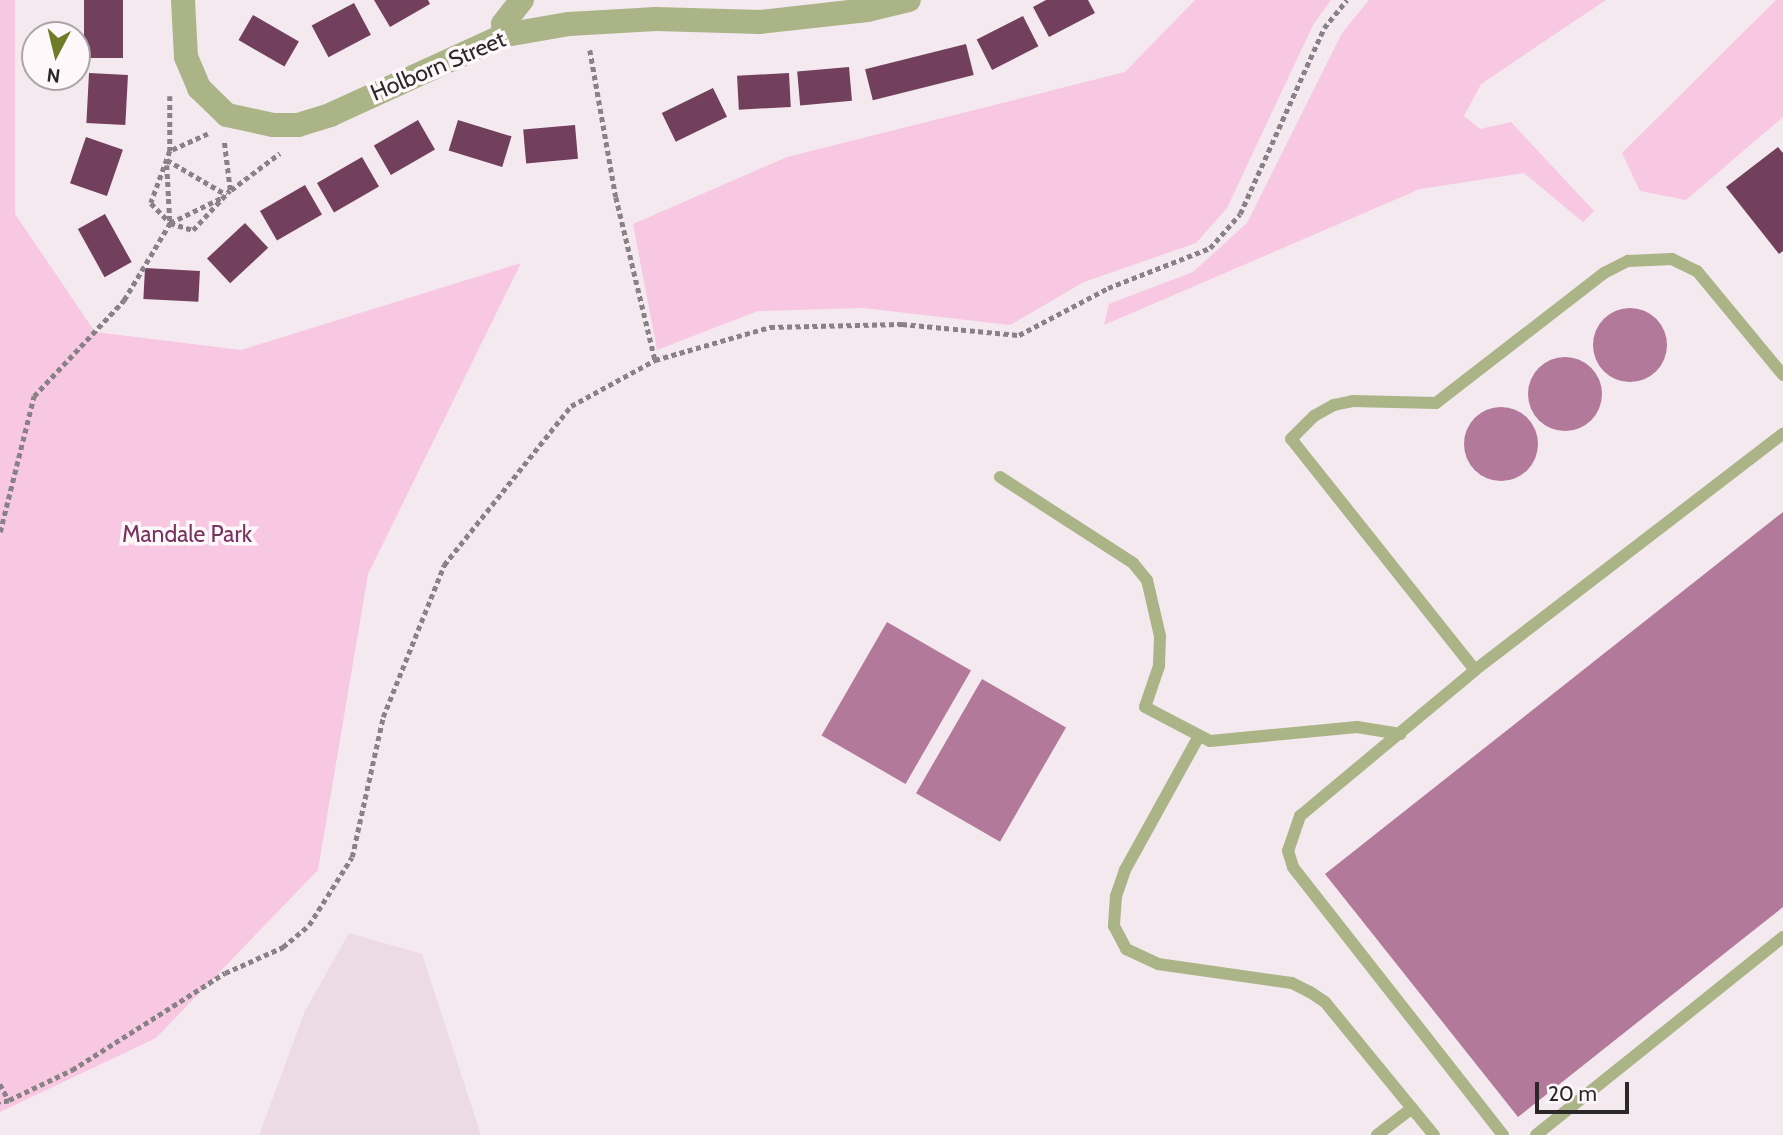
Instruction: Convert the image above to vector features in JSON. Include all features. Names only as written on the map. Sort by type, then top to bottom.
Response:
[{"type":"street","name":"Holborn Street","points":[[183,0],[186,57],[199,88],[225,121],[298,125],[505,35],[586,23],[651,9],[760,22],[867,10],[909,0]]},
{"type":"street","points":[[505,35],[503,24],[522,0]]},
{"type":"lane","points":[[1475,670],[1291,439],[1314,416],[1353,401],[1436,403],[1604,273],[1628,261],[1650,258],[1672,259],[1697,271],[1783,375]]},
{"type":"lane","points":[[1503,1135],[1305,883],[1288,850],[1300,816],[1475,670],[1783,434]]},
{"type":"lane","points":[[1000,477],[1133,563],[1147,580],[1160,636],[1159,666],[1145,707],[1210,741],[1357,727],[1400,734]]},
{"type":"lane","points":[[1199,736],[1120,883],[1114,926],[1126,949],[1158,964],[1292,983],[1310,992],[1325,1002],[1434,1135]]},
{"type":"lane","points":[[1536,1135],[1783,937]]},
{"type":"lane","points":[[1377,1135],[1412,1108]]},
{"type":"path","points":[[0,1102],[72,1070],[225,973],[283,947],[309,925],[352,856],[383,717],[444,565],[571,405],[655,360],[770,327],[902,324],[1019,335],[1108,288],[1210,248],[1240,214],[1324,27],[1347,0]]},
{"type":"path","points":[[586,23],[616,197],[655,360]]},
{"type":"path","points":[[228,193],[225,121],[170,151],[151,203],[170,223],[193,230],[228,193],[298,139],[298,125]]},
{"type":"path","points":[[167,160],[228,193]]},
{"type":"path","points":[[167,160],[170,223]]},
{"type":"path","points":[[0,532],[34,396],[124,300],[170,223],[228,193]]},
{"type":"path","points":[[0,1084],[9,1100]]},
{"type":"shaded area","points":[[1630,308],[1644,311],[1656,319],[1664,331],[1667,345],[1664,359],[1656,371],[1644,379],[1630,382],[1616,379],[1604,371],[1596,359],[1593,345],[1596,331],[1604,319],[1616,311]]},
{"type":"shaded area","points":[[1565,357],[1579,360],[1591,368],[1599,380],[1602,394],[1599,408],[1591,420],[1579,428],[1565,431],[1551,428],[1539,420],[1531,408],[1528,394],[1531,380],[1539,368],[1551,360]]},
{"type":"shaded area","points":[[1501,407],[1515,410],[1527,418],[1535,430],[1538,444],[1535,458],[1527,470],[1515,478],[1501,481],[1487,478],[1475,470],[1467,458],[1464,444],[1467,430],[1475,418],[1487,410]]},
{"type":"shaded area","points":[[1783,512],[1783,907],[1518,1117],[1325,874]]},
{"type":"shaded area","points":[[887,622],[971,670],[906,784],[822,735]]},
{"type":"shaded area","points":[[982,679],[1066,727],[1000,842],[916,793]]},
{"type":"shaded area","points":[[349,933],[422,954],[481,1135],[259,1135],[305,1011]]},
{"type":"green space","name":"Mandale Park","points":[[0,0],[15,0],[15,214],[95,332],[241,350],[521,263],[368,574],[318,870],[156,1038],[0,1112]]},
{"type":"green space","points":[[1195,0],[1331,0],[1313,25],[1227,208],[1196,243],[1084,282],[1010,325],[863,308],[758,311],[657,350],[633,224],[787,157],[1125,72]]},
{"type":"green space","points":[[1369,0],[1606,0],[1481,84],[1464,116],[1480,129],[1511,122],[1594,211],[1583,222],[1524,173],[1420,189],[1104,325],[1109,304],[1193,272],[1247,223],[1342,33]]},
{"type":"green space","points":[[1776,0],[1783,0],[1783,117],[1686,200],[1640,191],[1622,153]]},
{"type":"building","points":[[84,0],[123,0],[123,58],[91,58],[91,21],[84,21]]},
{"type":"building","points":[[374,0],[428,0],[430,4],[390,27]]},
{"type":"building","points":[[1046,0],[1088,0],[1095,13],[1049,37],[1033,7]]},
{"type":"building","points":[[354,3],[371,35],[329,57],[312,26]]},
{"type":"building","points":[[253,15],[299,41],[284,67],[238,40]]},
{"type":"building","points":[[1023,16],[1038,46],[992,70],[977,40]]},
{"type":"building","points":[[966,44],[974,75],[873,100],[865,69]]},
{"type":"building","points":[[849,67],[852,101],[800,105],[797,72]]},
{"type":"building","points":[[91,73],[128,75],[125,125],[86,123]]},
{"type":"building","points":[[789,73],[791,107],[739,110],[737,76]]},
{"type":"building","points":[[713,88],[727,117],[676,142],[662,113]]},
{"type":"building","points":[[418,120],[435,149],[391,175],[374,146]]},
{"type":"building","points":[[458,120],[512,136],[502,167],[449,151]]},
{"type":"building","points":[[575,125],[578,159],[526,163],[523,130]]},
{"type":"building","points":[[86,137],[123,150],[107,196],[70,183]]},
{"type":"building","points":[[1778,147],[1783,153],[1783,251],[1779,254],[1726,187]]},
{"type":"building","points":[[362,157],[379,186],[334,212],[317,183]]},
{"type":"building","points":[[305,185],[322,214],[277,240],[260,211]]},
{"type":"building","points":[[105,214],[132,262],[105,277],[78,229]]},
{"type":"building","points":[[245,223],[268,248],[230,283],[207,258]]},
{"type":"building","points":[[145,268],[200,271],[198,302],[143,299]]}]
